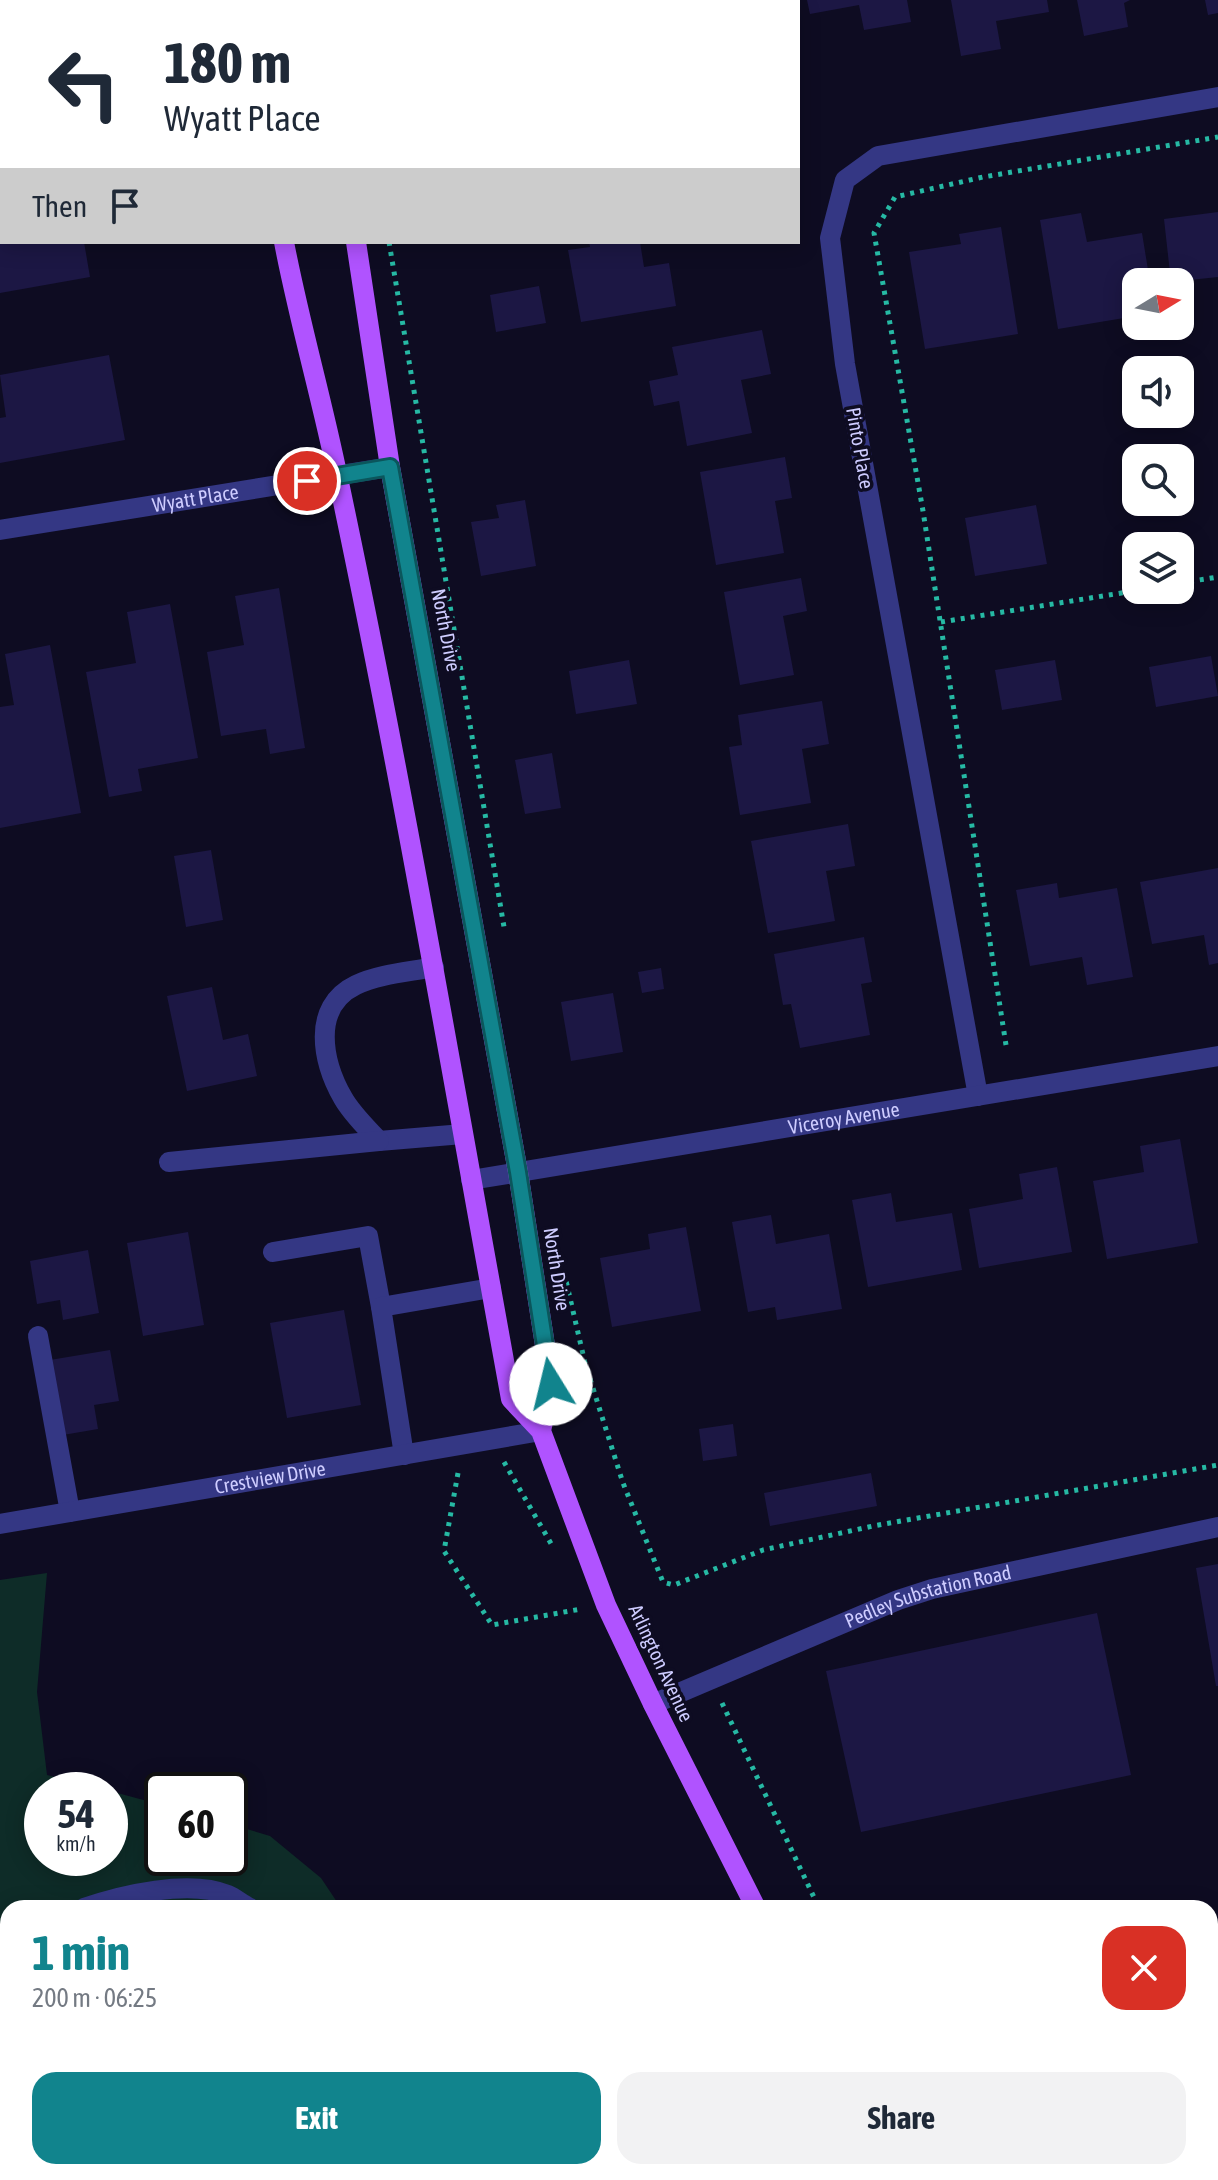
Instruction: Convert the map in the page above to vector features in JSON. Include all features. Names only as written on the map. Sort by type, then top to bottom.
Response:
[{"type":"main road","points":[[284,244],[294,297],[338,476],[434,967],[511,1399],[541,1431]]},
{"type":"main road","name":"North Drive","points":[[356,244],[390,467],[518,1172],[551,1384],[541,1431]]},
{"type":"main road","name":"Arlington Avenue","points":[[541,1431],[606,1605],[752,1900]]},
{"type":"street","name":"Pinto Place","points":[[978,1096],[845,364],[830,238],[845,180],[878,156],[1218,97]]},
{"type":"street","name":"Wyatt Place","points":[[0,530],[390,467]]},
{"type":"street","points":[[379,1141],[344,1100],[332,1073],[325,1049],[327,1018],[340,996],[354,986],[371,979],[434,967]]},
{"type":"street","name":"Viceroy Avenue","points":[[471,1180],[1218,1056]]},
{"type":"street","points":[[169,1162],[463,1134]]},
{"type":"street","points":[[273,1252],[368,1236],[404,1455]]},
{"type":"street","points":[[381,1307],[491,1288]]},
{"type":"street","points":[[38,1336],[70,1512]]},
{"type":"street","name":"Crestview Drive","points":[[0,1524],[541,1431]]},
{"type":"street","name":"Pedley Substation Road","points":[[653,1704],[884,1606],[932,1589],[1218,1527]]},
{"type":"street","points":[[117,1900],[185,1888],[207,1890],[236,1900]]},
{"type":"path","points":[[1006,1045],[926,527],[874,233],[895,197],[983,177],[1218,137]]},
{"type":"path","points":[[389,244],[505,933]]},
{"type":"path","points":[[1194,581],[1218,577]]},
{"type":"path","points":[[941,622],[1122,593]]},
{"type":"path","points":[[561,1261],[585,1363],[623,1483],[663,1582],[674,1585],[763,1550],[873,1526],[1218,1465]]},
{"type":"path","points":[[463,1444],[444,1551],[492,1625],[606,1605]]},
{"type":"path","points":[[501,1457],[556,1552]]},
{"type":"path","points":[[711,1680],[815,1900]]},
{"type":"green space","points":[[47,1573],[37,1692],[47,1772],[24,1772],[24,1876],[128,1876],[128,1796],[144,1800],[144,1876],[248,1876],[248,1829],[270,1836],[321,1878],[336,1900],[0,1900],[0,1580]]},
{"type":"building","points":[[807,0],[907,0],[911,22],[864,30],[859,5],[810,14]]},
{"type":"building","points":[[951,0],[1047,0],[1049,12],[996,21],[1001,49],[961,56]]},
{"type":"building","points":[[1077,0],[1130,0],[1124,3],[1128,27],[1084,36]]},
{"type":"building","points":[[1205,0],[1218,0],[1218,13],[1208,15]]},
{"type":"building","points":[[1218,212],[1218,277],[1194,280],[1194,268],[1169,268],[1164,219]]},
{"type":"building","points":[[1081,213],[1087,242],[1142,233],[1148,268],[1122,268],[1122,318],[1058,329],[1040,220]]},
{"type":"building","points":[[1001,227],[1018,334],[925,349],[909,252],[961,244],[959,234]]},
{"type":"building","points":[[0,244],[84,244],[90,277],[0,293]]},
{"type":"building","points":[[589,244],[640,244],[644,267],[669,263],[676,306],[581,322],[568,250],[590,247]]},
{"type":"building","points":[[539,286],[546,323],[496,332],[490,295]]},
{"type":"building","points":[[762,330],[771,374],[741,380],[752,433],[687,446],[679,401],[654,406],[649,381],[678,375],[672,347]]},
{"type":"building","points":[[109,355],[125,440],[0,463],[0,418],[6,417],[0,375]]},
{"type":"building","points":[[785,457],[792,498],[775,501],[784,553],[716,565],[700,472]]},
{"type":"building","points":[[525,500],[536,566],[481,576],[471,522],[499,518],[496,505]]},
{"type":"building","points":[[1036,505],[1047,564],[975,576],[965,518]]},
{"type":"building","points":[[801,578],[807,611],[783,616],[794,675],[740,685],[724,592]]},
{"type":"building","points":[[279,588],[305,748],[270,754],[266,729],[221,736],[207,652],[244,645],[235,596]]},
{"type":"building","points":[[170,604],[198,758],[138,769],[142,791],[109,797],[86,672],[136,663],[127,612]]},
{"type":"building","points":[[50,645],[81,813],[0,828],[0,707],[14,705],[5,654]]},
{"type":"building","points":[[1211,656],[1218,696],[1156,707],[1149,667]]},
{"type":"building","points":[[629,660],[637,704],[576,714],[569,671]]},
{"type":"building","points":[[1055,660],[1062,700],[1002,710],[995,670]]},
{"type":"building","points":[[822,701],[829,744],[802,749],[811,803],[740,815],[729,747],[742,745],[738,715]]},
{"type":"building","points":[[552,753],[561,808],[525,814],[515,760]]},
{"type":"building","points":[[848,824],[855,866],[826,871],[835,921],[768,933],[751,841]]},
{"type":"building","points":[[211,850],[223,920],[186,927],[174,856]]},
{"type":"building","points":[[1218,868],[1218,963],[1209,965],[1204,935],[1152,944],[1140,882]]},
{"type":"building","points":[[1057,883],[1059,898],[1117,888],[1133,977],[1087,985],[1082,957],[1030,966],[1016,890]]},
{"type":"building","points":[[864,937],[872,982],[861,984],[870,1035],[800,1048],[791,1004],[783,1005],[774,954]]},
{"type":"building","points":[[661,968],[664,989],[642,993],[638,972]]},
{"type":"building","points":[[212,987],[223,1040],[248,1034],[257,1076],[187,1091],[167,996]]},
{"type":"building","points":[[613,993],[623,1052],[571,1061],[561,1002]]},
{"type":"building","points":[[1180,1139],[1198,1243],[1107,1259],[1093,1181],[1144,1172],[1140,1146]]},
{"type":"building","points":[[1057,1167],[1072,1252],[979,1268],[969,1209],[1023,1199],[1019,1174]]},
{"type":"building","points":[[891,1193],[896,1222],[952,1213],[962,1270],[868,1287],[852,1200]]},
{"type":"building","points":[[771,1215],[776,1244],[829,1234],[842,1309],[777,1320],[775,1307],[748,1312],[732,1222]]},
{"type":"building","points":[[686,1227],[701,1311],[612,1327],[600,1258],[650,1249],[648,1234]]},
{"type":"building","points":[[188,1232],[204,1325],[143,1336],[127,1243]]},
{"type":"building","points":[[88,1250],[99,1313],[63,1320],[60,1300],[37,1304],[30,1261]]},
{"type":"building","points":[[344,1310],[361,1405],[287,1418],[270,1323]]},
{"type":"building","points":[[110,1350],[119,1401],[94,1405],[98,1429],[63,1435],[50,1360]]},
{"type":"building","points":[[733,1424],[737,1456],[703,1461],[699,1429]]},
{"type":"building","points":[[871,1473],[877,1506],[770,1526],[764,1493]]},
{"type":"building","points":[[1218,1564],[1218,1686],[1216,1686],[1196,1568]]},
{"type":"building","points":[[1097,1613],[1131,1775],[861,1832],[826,1671]]},
{"type":"route","points":[[307,481],[390,467],[518,1172],[551,1384]]}]
